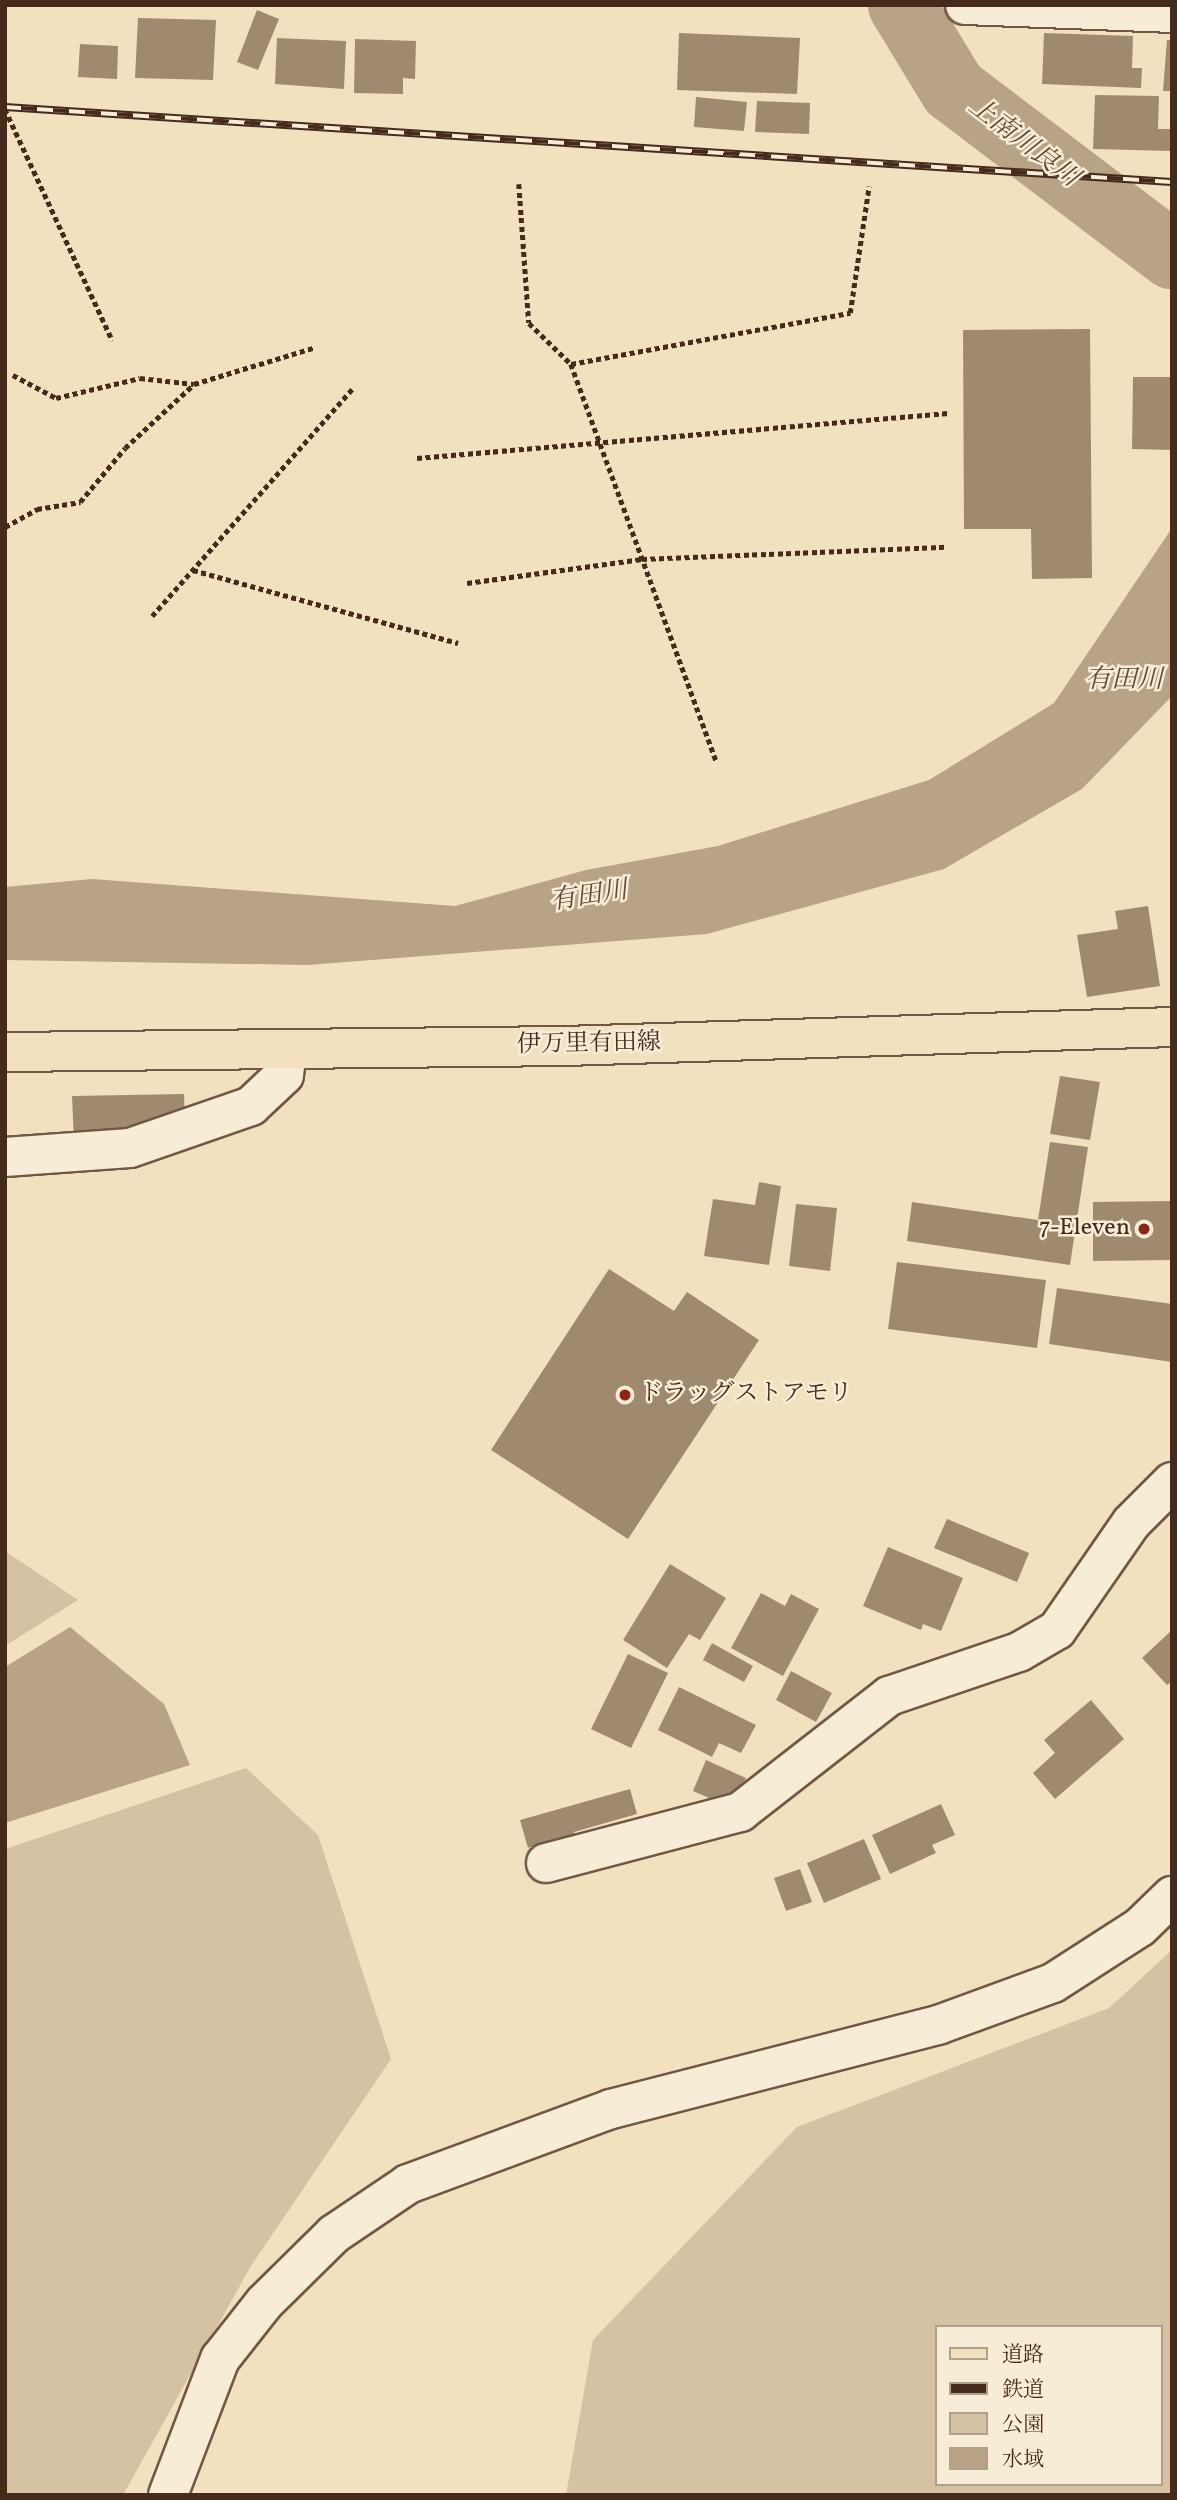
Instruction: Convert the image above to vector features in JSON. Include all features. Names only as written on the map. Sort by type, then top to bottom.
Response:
[{"type":"main road","name":"伊万里有田線","points":[[5,1052],[287,1049],[1172,1027]]},
{"type":"street","points":[[965,5],[1172,13]]},
{"type":"street","points":[[5,1157],[130,1148],[251,1106],[284,1075],[287,1049]]},
{"type":"street","points":[[546,1863],[740,1812],[889,1696],[1019,1653],[1057,1630],[1131,1523],[1172,1482]]},
{"type":"street","points":[[168,2495],[220,2359],[264,2303],[334,2234],[408,2184],[611,2109],[938,2025],[1053,1983],[1140,1927],[1172,1896]]},
{"type":"path","points":[[5,109],[112,340]]},
{"type":"path","points":[[519,184],[529,323],[570,364],[716,761]]},
{"type":"path","points":[[570,364],[850,313],[869,187]]},
{"type":"path","points":[[13,375],[56,398],[141,378],[194,384],[316,347]]},
{"type":"path","points":[[5,527],[37,509],[80,502],[125,448],[194,384]]},
{"type":"path","points":[[152,616],[354,387]]},
{"type":"path","points":[[416,457],[948,413]]},
{"type":"path","points":[[467,583],[642,559],[947,547]]},
{"type":"path","points":[[192,570],[458,643]]},
{"type":"green space","points":[[5,1551],[78,1600],[5,1646]]},
{"type":"green space","points":[[246,1768],[318,1835],[391,2059],[251,2266],[123,2495],[5,2495],[5,1849]]},
{"type":"green space","points":[[1172,1950],[1172,2495],[566,2495],[593,2340],[797,2127],[1109,2008]]},
{"type":"water","name":"有田川","points":[[1172,528],[1172,696],[1082,789],[944,869],[707,934],[308,965],[5,960],[5,887],[92,879],[455,906],[586,870],[718,846],[929,780],[1054,703]]},
{"type":"water","points":[[70,1627],[164,1704],[190,1765],[5,1823],[5,1667]]},
{"type":"building","points":[[257,10],[279,19],[258,70],[237,62]]},
{"type":"building","points":[[138,18],[216,20],[213,80],[135,78]]},
{"type":"building","points":[[679,33],[800,38],[797,94],[677,90]]},
{"type":"building","points":[[1044,33],[1133,36],[1132,68],[1142,68],[1141,88],[1042,84]]},
{"type":"building","points":[[277,38],[346,41],[344,89],[275,84]]},
{"type":"building","points":[[355,39],[416,41],[415,79],[403,78],[403,94],[354,93]]},
{"type":"building","points":[[1167,40],[1172,40],[1172,91],[1163,91]]},
{"type":"building","points":[[80,44],[118,46],[117,79],[78,77]]},
{"type":"building","points":[[1095,95],[1159,96],[1158,129],[1172,129],[1172,151],[1093,149]]},
{"type":"building","points":[[696,97],[747,102],[744,131],[694,127]]},
{"type":"building","points":[[757,101],[810,103],[809,134],[755,132]]},
{"type":"building","points":[[1090,329],[1092,578],[1032,579],[1031,529],[964,529],[963,330]]},
{"type":"building","points":[[1133,377],[1172,377],[1172,450],[1132,449]]},
{"type":"building","points":[[1148,906],[1160,986],[1087,997],[1077,935],[1118,929],[1115,911]]},
{"type":"building","points":[[1060,1076],[1100,1082],[1090,1140],[1050,1134]]},
{"type":"building","points":[[184,1094],[185,1125],[138,1140],[74,1142],[72,1096]]},
{"type":"building","points":[[1050,1142],[1088,1147],[1070,1265],[907,1241],[912,1202],[1038,1220]]},
{"type":"building","points":[[759,1182],[781,1186],[769,1265],[704,1256],[713,1199],[755,1205]]},
{"type":"building","points":[[1172,1201],[1172,1260],[1093,1261],[1093,1202]]},
{"type":"building","points":[[796,1204],[837,1208],[830,1271],[789,1266]]},
{"type":"building","points":[[897,1262],[1046,1280],[1037,1348],[888,1329]]},
{"type":"building","name":"ドラッグストアモリ","points":[[609,1269],[674,1311],[687,1292],[759,1340],[628,1539],[491,1450]]},
{"type":"building","points":[[1057,1288],[1172,1304],[1172,1362],[1049,1344]]},
{"type":"building","points":[[947,1519],[1029,1553],[1017,1582],[934,1548]]},
{"type":"building","points":[[888,1547],[963,1578],[941,1631],[923,1624],[921,1630],[863,1606]]},
{"type":"building","points":[[670,1564],[726,1598],[700,1640],[689,1634],[667,1668],[623,1640]]},
{"type":"building","points":[[761,1593],[785,1606],[791,1594],[819,1609],[783,1676],[731,1648]]},
{"type":"building","points":[[1172,1630],[1172,1681],[1167,1685],[1142,1658]]},
{"type":"building","points":[[712,1643],[753,1666],[744,1682],[703,1660]]},
{"type":"building","points":[[628,1654],[668,1673],[631,1748],[591,1729]]},
{"type":"building","points":[[791,1671],[832,1693],[816,1722],[776,1700]]},
{"type":"building","points":[[679,1687],[756,1725],[741,1753],[719,1743],[712,1757],[658,1730]]},
{"type":"building","points":[[1091,1700],[1124,1739],[1055,1799],[1033,1773],[1055,1753],[1044,1740]]},
{"type":"building","points":[[706,1760],[746,1778],[732,1808],[693,1791]]},
{"type":"building","points":[[630,1789],[637,1814],[574,1832],[577,1842],[541,1852],[539,1844],[528,1848],[520,1820]]},
{"type":"building","points":[[941,1804],[955,1835],[932,1845],[936,1853],[890,1874],[872,1835]]},
{"type":"building","points":[[864,1839],[881,1879],[824,1903],[807,1863]]},
{"type":"building","points":[[800,1869],[812,1902],[786,1911],[774,1878]]},
{"type":"waterway","name":"上南川良川","points":[[902,5],[953,89],[1172,255]]},
{"type":"railway","points":[[5,107],[1172,182]]},
{"type":"place","name":"7-Eleven","points":[[1144,1229]]},
{"type":"place","name":"ドラッグストアモリ","points":[[625,1395]]}]
